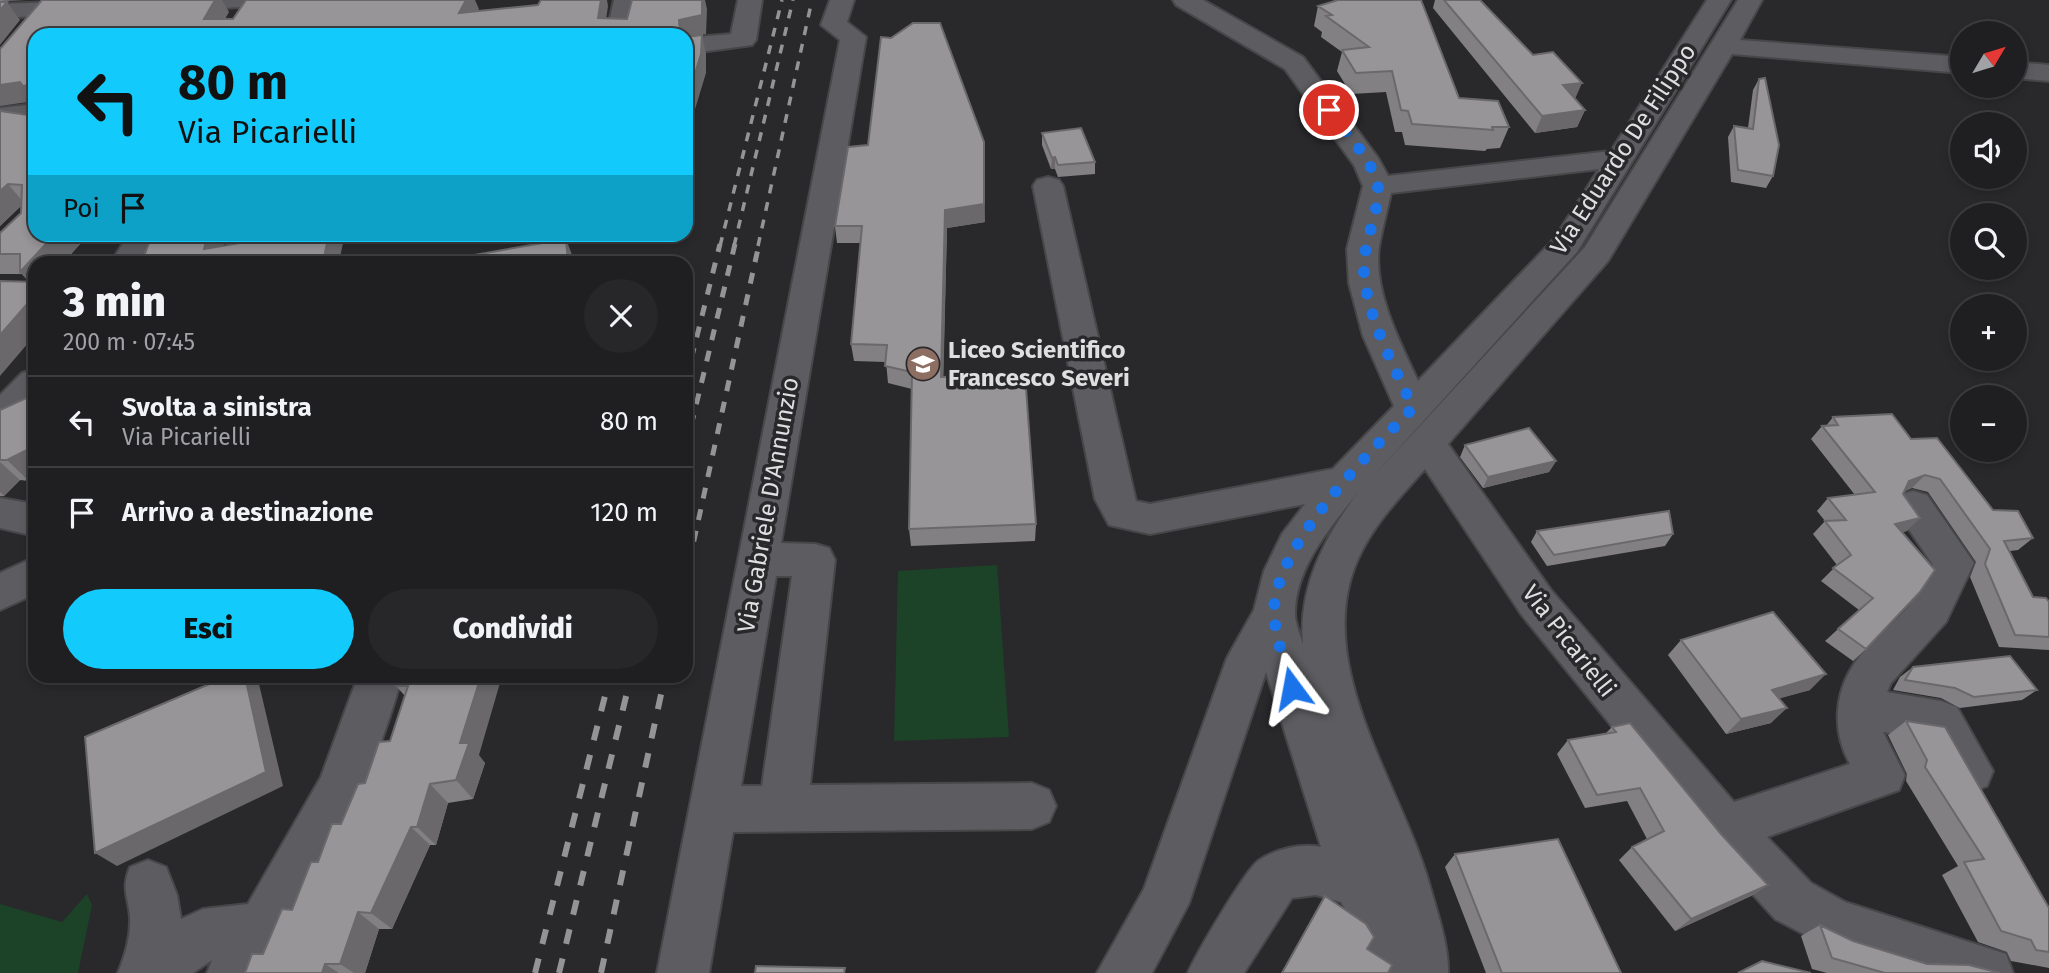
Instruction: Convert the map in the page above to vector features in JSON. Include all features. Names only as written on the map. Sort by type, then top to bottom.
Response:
[{"type":"street","points":[[150,5],[239,12],[252,0]]},
{"type":"street","points":[[620,28],[626,0]]},
{"type":"street","points":[[693,45],[743,40],[750,0]]},
{"type":"street","name":"Via Gabriele D'Annunzio","points":[[683,973],[853,37],[834,25],[842,0]]},
{"type":"street","points":[[1185,0],[1294,63],[1368,164],[1378,186],[1622,158]]},
{"type":"street","name":"Via Eduardo De Filippo","points":[[1424,973],[1401,873],[1328,671],[1322,628],[1324,608],[1342,546],[1374,501],[1420,426],[1566,244],[1719,0]]},
{"type":"street","name":"Via Eduardo De Filippo","points":[[1412,973],[1358,883],[1292,688],[1274,614],[1284,571],[1296,545],[1345,482],[1420,426],[1597,254],[1724,46],[1749,0]]},
{"type":"street","points":[[0,11],[110,7]]},
{"type":"street","points":[[30,28],[45,10]]},
{"type":"street","points":[[23,37],[28,31]]},
{"type":"street","points":[[1724,46],[1950,64]]},
{"type":"street","points":[[2027,71],[2049,73]]},
{"type":"street","points":[[0,116],[28,113]]},
{"type":"street","points":[[1048,186],[1114,499],[1123,514],[1150,519],[1345,482]]},
{"type":"street","name":"Via Picarielli","points":[[1378,186],[1363,249],[1365,283],[1380,336],[1420,426],[1536,602],[1725,828],[1793,901],[1834,924],[1987,973]]},
{"type":"street","points":[[0,417],[28,389]]},
{"type":"street","points":[[1725,828],[1882,775],[1861,740],[1859,708],[1873,672],[1931,610],[1954,564],[1913,506]]},
{"type":"street","points":[[0,513],[28,519]]},
{"type":"street","points":[[758,559],[815,560],[783,808]]},
{"type":"street","points":[[0,593],[28,578]]},
{"type":"street","points":[[1123,973],[1164,903],[1246,668],[1274,614]]},
{"type":"street","points":[[233,973],[318,836],[352,759],[378,683]]},
{"type":"street","points":[[1859,708],[1941,721],[1988,803]]},
{"type":"street","points":[[713,809],[1032,806]]},
{"type":"street","points":[[1214,973],[1274,880],[1282,874],[1310,868],[1358,883]]},
{"type":"street","points":[[146,973],[154,944],[154,900],[148,885]]},
{"type":"street","points":[[146,973],[203,936],[263,928]]},
{"type":"green space","points":[[997,565],[1009,737],[894,741],[898,571]]},
{"type":"green space","points":[[87,894],[92,905],[78,973],[0,973],[0,904],[62,922]]},
{"type":"building","points":[[42,0],[215,0],[204,19],[233,19],[246,0],[466,0],[459,13],[538,5],[541,0],[601,0],[598,18],[627,19],[632,0],[702,0],[702,15],[679,20],[680,28],[28,28],[28,85],[23,86],[20,82],[0,85],[0,49]]},
{"type":"building","points":[[1338,0],[1421,0],[1459,98],[1498,101],[1509,127],[1492,127],[1493,130],[1412,124],[1408,111],[1401,110],[1392,71],[1356,73],[1342,50],[1369,47],[1326,16],[1332,15],[1318,6]]},
{"type":"building","points":[[1444,0],[1480,0],[1533,55],[1553,52],[1582,83],[1563,85],[1585,110],[1542,116]]},
{"type":"building","points":[[913,23],[940,23],[984,142],[984,204],[945,210],[941,377],[1025,375],[1036,524],[909,529],[912,372],[885,366],[887,345],[851,344],[862,226],[835,226],[848,147],[868,145],[881,37],[891,38]]},
{"type":"building","points":[[702,35],[701,54],[693,80],[693,36]]},
{"type":"building","points":[[1765,78],[1779,145],[1773,176],[1738,170],[1734,126],[1753,129],[1759,79]]},
{"type":"building","points":[[0,111],[28,115],[28,242],[48,242],[35,256],[28,256],[28,263],[20,272],[20,254],[0,254],[0,233],[21,213],[22,185],[8,184],[0,191]]},
{"type":"building","points":[[1081,128],[1095,162],[1058,165],[1055,157],[1052,158],[1042,133]]},
{"type":"building","points":[[149,242],[206,242],[204,249],[245,242],[327,242],[324,256],[144,256]]},
{"type":"building","points":[[549,242],[566,242],[567,256],[468,256]]},
{"type":"building","points":[[0,281],[28,282],[28,303],[0,335]]},
{"type":"building","points":[[28,397],[28,450],[7,460],[0,460],[0,410]]},
{"type":"building","points":[[1892,414],[1911,439],[1937,438],[1950,455],[1950,462],[1956,462],[1993,510],[2018,511],[2033,538],[2004,541],[2033,597],[2046,598],[2049,602],[2049,637],[2015,635],[1985,564],[1990,549],[1940,479],[1925,475],[1909,481],[1903,494],[1920,518],[1895,524],[1935,570],[1920,592],[1866,649],[1838,629],[1873,598],[1833,568],[1851,555],[1825,521],[1846,520],[1828,498],[1875,492],[1822,426],[1838,425],[1833,417]]},
{"type":"building","points":[[1529,428],[1556,461],[1488,477],[1465,445]]},
{"type":"building","points":[[1669,511],[1673,534],[1554,555],[1537,531]]},
{"type":"building","points":[[1773,612],[1826,674],[1772,690],[1787,708],[1741,719],[1681,640]]},
{"type":"building","points":[[2010,656],[2037,690],[1974,697],[1955,688],[1905,680],[1913,667]]},
{"type":"building","points":[[212,683],[247,683],[266,772],[95,853],[85,737]]},
{"type":"building","points":[[397,683],[479,683],[460,743],[469,743],[456,780],[430,784],[417,827],[411,827],[371,913],[358,912],[340,964],[325,964],[322,973],[245,973],[252,954],[263,954],[282,909],[292,910],[311,862],[318,862],[332,824],[341,824],[358,784],[365,783],[379,742],[390,741],[408,686],[396,686]]},
{"type":"building","points":[[1906,721],[1945,727],[2049,908],[2049,952],[2036,950],[2031,940],[2001,931],[1964,862],[1984,859],[1925,767],[1927,760]]},
{"type":"building","points":[[1630,723],[1721,834],[1768,885],[1691,919],[1632,847],[1664,831],[1640,788],[1597,795],[1568,740],[1616,732],[1612,727]]},
{"type":"building","points":[[1558,839],[1621,973],[1502,973],[1455,854]]},
{"type":"building","points":[[1325,896],[1366,924],[1374,937],[1367,949],[1392,965],[1388,973],[1282,973]]},
{"type":"building","points":[[1820,925],[1853,941],[1927,964],[1969,965],[2000,973],[1885,973],[1832,958]]},
{"type":"building","points":[[1762,961],[1811,973],[1738,973]]},
{"type":"building","points":[[756,966],[845,968],[844,973],[755,973]]},
{"type":"railway","points":[[720,246],[782,0]]},
{"type":"railway","points":[[734,246],[793,0]]},
{"type":"railway","points":[[758,246],[812,0]]},
{"type":"railway","points":[[693,352],[720,244]]},
{"type":"railway","points":[[693,418],[735,244]]},
{"type":"railway","points":[[693,545],[759,244]]},
{"type":"railway","points":[[535,973],[608,683]]},
{"type":"railway","points":[[559,973],[629,683]]},
{"type":"railway","points":[[601,973],[663,683]]},
{"type":"place","name":"Liceo Scientifico Francesco Severi","points":[[923,364]]},
{"type":"route","points":[[1292,688],[1274,614],[1284,571],[1296,545],[1308,528],[1379,442],[1413,408],[1380,336],[1365,283],[1363,249],[1378,186],[1368,164],[1329,110]]}]
